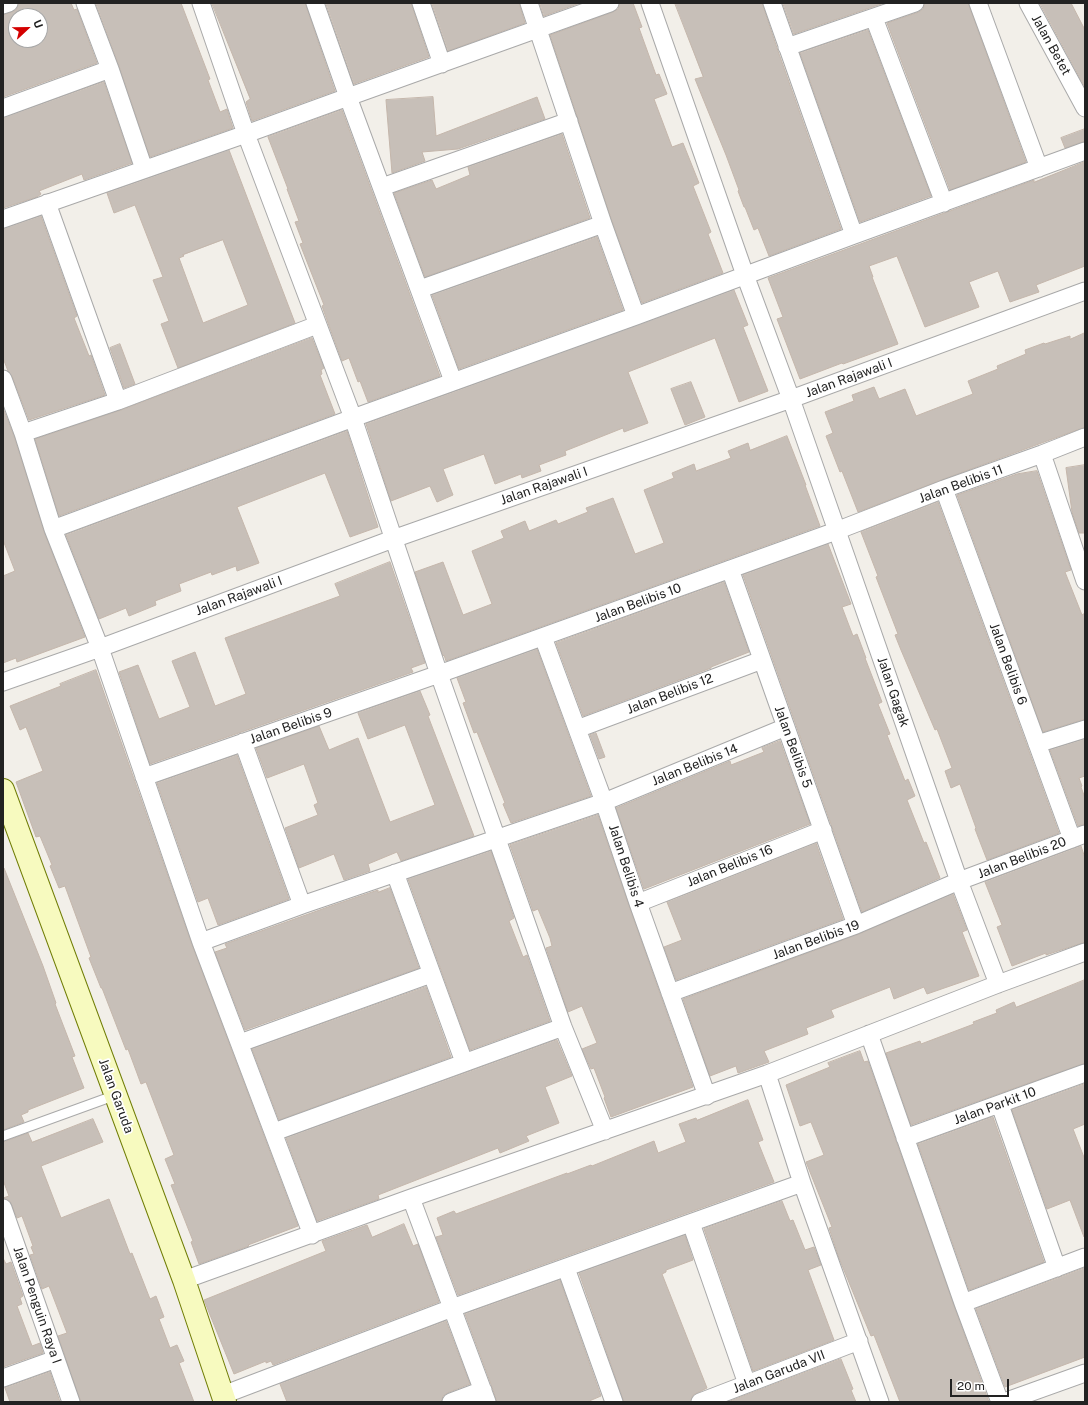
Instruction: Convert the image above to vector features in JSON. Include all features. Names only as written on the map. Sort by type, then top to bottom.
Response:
[{"type":"street","points":[[3,5],[9,3]]},
{"type":"street","points":[[85,3],[110,69],[144,169]]},
{"type":"street","points":[[201,3],[246,134],[353,418],[439,674],[563,1027],[605,1131]]},
{"type":"street","points":[[316,3],[348,97],[453,381]]},
{"type":"street","points":[[421,3],[442,64]]},
{"type":"street","points":[[529,3],[603,224],[636,316]]},
{"type":"street","points":[[3,219],[246,134],[610,3]]},
{"type":"street","name":"Jalan Gagak","points":[[650,3],[745,275],[791,399],[959,882],[998,984]]},
{"type":"street","points":[[772,3],[854,235]]},
{"type":"street","points":[[787,47],[915,3]]},
{"type":"street","points":[[978,3],[1039,168]]},
{"type":"street","name":"Jalan Betet","points":[[1028,3],[1085,108]]},
{"type":"street","points":[[874,18],[944,203]]},
{"type":"street","points":[[3,108],[110,69]]},
{"type":"street","points":[[382,187],[569,121]]},
{"type":"street","points":[[53,529],[453,381],[636,316],[1085,151]]},
{"type":"street","points":[[47,203],[118,401]]},
{"type":"street","points":[[420,289],[603,224]]},
{"type":"street","name":"Jalan Rajawali I","points":[[3,682],[100,648],[393,539],[791,399],[1085,291]]},
{"type":"street","points":[[23,433],[118,401],[317,325]]},
{"type":"street","points":[[3,379],[23,433],[53,529],[100,648],[201,942],[312,1235]]},
{"type":"street","name":"Jalan Belibis 11","points":[[836,531],[1085,437]]},
{"type":"street","points":[[1042,454],[1085,581]]},
{"type":"street","name":"Jalan Belibis 6","points":[[944,489],[1037,744],[1078,837]]},
{"type":"street","name":"Jalan Belibis 10","points":[[439,674],[836,531]]},
{"type":"street","name":"Jalan Belibis 5","points":[[730,569],[856,926]]},
{"type":"street","name":"Jalan Belibis 4","points":[[543,637],[604,802],[638,903],[707,1096]]},
{"type":"street","name":"Jalan Belibis 12","points":[[577,729],[762,660]]},
{"type":"street","name":"Jalan Belibis 9","points":[[144,777],[439,674]]},
{"type":"street","name":"Jalan Belibis 14","points":[[201,942],[302,905],[604,802],[786,728]]},
{"type":"street","points":[[1037,744],[1085,729]]},
{"type":"street","points":[[243,742],[302,905]]},
{"type":"street","name":"Jalan Garuda","points":[[3,790],[184,1280],[224,1399]]},
{"type":"street","name":"Jalan Belibis 16","points":[[638,903],[823,830]]},
{"type":"street","name":"Jalan Belibis 20","points":[[959,882],[1078,837]]},
{"type":"street","points":[[395,873],[464,1062]]},
{"type":"street","name":"Jalan Belibis 19","points":[[670,993],[856,926],[959,882]]},
{"type":"street","points":[[184,1280],[411,1198],[707,1096],[1085,952]]},
{"type":"street","points":[[240,1042],[432,974]]},
{"type":"street","points":[[274,1132],[563,1027]]},
{"type":"street","points":[[869,1034],[963,1303],[1000,1402]]},
{"type":"street","name":"Jalan Parkit 10","points":[[905,1138],[1000,1105],[1085,1073]]},
{"type":"street","points":[[767,1074],[802,1183],[880,1402]]},
{"type":"street","points":[[1000,1105],[1057,1268]]},
{"type":"street","points":[[224,1399],[452,1308],[802,1183]]},
{"type":"street","points":[[411,1198],[485,1396],[451,1402]]},
{"type":"street","name":"Jalan Penguin Raya I","points":[[3,1208],[71,1402]]},
{"type":"street","points":[[691,1223],[747,1384]]},
{"type":"street","points":[[963,1303],[1085,1257]]},
{"type":"street","points":[[566,1268],[614,1402]]},
{"type":"street","name":"Jalan Garuda VII","points":[[700,1402],[859,1341]]},
{"type":"street","points":[[3,1378],[56,1359]]},
{"type":"street","points":[[1004,1402],[1085,1372]]},
{"type":"lane","points":[[3,1136],[116,1096]]},
{"type":"building","points":[[19,3],[71,3],[74,10],[77,9],[97,63],[3,97],[3,15],[8,13],[8,48],[48,48],[48,8],[17,8]]},
{"type":"building","points":[[96,3],[181,3],[210,79],[208,80],[220,112],[227,109],[233,128],[150,157]]},
{"type":"building","points":[[212,3],[305,3],[335,91],[252,121],[246,102],[250,99]]},
{"type":"building","points":[[326,3],[411,3],[429,57],[354,84]]},
{"type":"building","points":[[432,3],[519,3],[525,23],[448,51]]},
{"type":"building","points":[[540,3],[580,3],[544,16]]},
{"type":"building","points":[[620,3],[633,3],[642,27],[639,28],[656,75],[659,74],[667,94],[654,99],[672,147],[683,143],[699,183],[693,186],[711,232],[708,234],[723,273],[642,303],[612,221],[550,35],[613,12],[618,9]]},
{"type":"building","points":[[675,3],[762,3],[841,229],[769,256],[758,228],[754,230],[744,207],[726,155],[695,79],[703,77]]},
{"type":"building","points":[[783,3],[884,3],[794,34]]},
{"type":"building","points":[[925,3],[968,3],[1026,162],[950,190],[887,23],[919,12],[923,9]]},
{"type":"building","points":[[1040,3],[1071,3],[1085,30],[1085,87]]},
{"type":"building","points":[[868,30],[931,196],[860,222],[800,53]]},
{"type":"building","points":[[104,82],[132,163],[84,180],[82,174],[39,191],[41,194],[37,197],[3,208],[3,118]]},
{"type":"building","points":[[433,97],[436,136],[537,97],[545,119],[458,149],[422,152],[425,161],[392,173],[386,100]]},
{"type":"building","points":[[342,110],[440,376],[368,402],[360,381],[358,382],[349,358],[342,361],[322,306],[324,305],[300,244],[303,243],[295,222],[299,221],[268,137]]},
{"type":"building","points":[[1085,129],[1085,141],[1065,148],[1061,138]]},
{"type":"building","points":[[562,134],[590,218],[425,277],[394,193],[432,180],[436,189],[470,175],[468,167]]},
{"type":"building","points":[[229,150],[295,323],[178,368],[161,324],[169,321],[153,280],[163,277],[135,205],[114,213],[107,193]],"holes":[[[223,240],[248,305],[203,323],[179,258],[184,256],[183,255]]]},
{"type":"building","points":[[1085,162],[1085,266],[1036,285],[1039,292],[1010,302],[998,271],[969,282],[979,307],[925,327],[897,256],[869,266],[898,344],[800,379],[777,319],[783,317],[768,278],[1034,180],[1034,182]]},
{"type":"building","points":[[41,216],[77,316],[74,318],[89,356],[91,355],[105,395],[29,420],[12,376],[8,371],[3,358],[3,229]]},
{"type":"building","points":[[597,237],[623,310],[459,369],[432,295]]},
{"type":"building","points":[[734,290],[748,325],[743,327],[768,391],[739,402],[715,338],[628,372],[648,423],[624,432],[623,428],[565,451],[566,455],[539,465],[541,471],[522,478],[521,474],[495,484],[484,454],[443,469],[453,495],[437,502],[430,486],[391,501],[366,424]]},
{"type":"building","points":[[1085,333],[1085,427],[858,512],[826,436],[833,433],[825,412],[854,401],[852,395],[874,387],[879,399],[905,389],[916,416],[973,394],[968,381],[998,369],[997,366],[1026,354],[1025,350],[1070,336],[1070,339]]},
{"type":"building","points":[[312,338],[324,368],[321,370],[322,374],[320,375],[335,414],[59,516],[35,439],[121,410]]},
{"type":"building","points":[[120,344],[135,384],[124,388],[110,348]]},
{"type":"building","points":[[691,382],[705,417],[685,425],[671,389]]},
{"type":"building","points":[[3,408],[14,436],[44,532],[85,637],[17,662],[16,658],[3,663],[3,576],[15,571],[3,540]]},
{"type":"building","points":[[347,431],[378,527],[350,537],[325,473],[237,507],[259,563],[237,571],[236,566],[212,575],[211,572],[179,584],[181,591],[155,601],[156,605],[129,616],[126,608],[99,619],[66,535]]},
{"type":"building","points":[[787,436],[820,526],[446,661],[415,572],[443,562],[463,615],[492,604],[472,551],[504,538],[501,531],[525,521],[529,531],[556,520],[558,524],[588,512],[586,508],[613,498],[635,554],[664,543],[644,490],[674,478],[672,473],[694,464],[696,471],[731,458],[728,451],[748,443],[750,450]]},
{"type":"building","points":[[1085,465],[1085,533],[1079,533],[1072,512],[1066,468]]},
{"type":"building","points":[[1037,471],[1071,570],[1065,572],[1082,615],[1085,613],[1085,719],[1043,732],[957,495],[1017,474]]},
{"type":"building","points":[[938,502],[1059,833],[987,860],[960,784],[951,788],[945,771],[952,768],[937,729],[935,730],[895,635],[898,634],[876,577],[878,576],[861,532]]},
{"type":"building","points":[[828,544],[851,604],[842,607],[853,636],[857,634],[882,702],[878,704],[890,734],[887,735],[905,781],[908,779],[915,796],[907,800],[940,878],[862,912],[743,575]]},
{"type":"building","points":[[390,562],[425,663],[411,668],[413,672],[150,764],[119,672],[138,665],[159,719],[190,707],[172,661],[195,652],[215,706],[246,694],[225,638],[340,596],[335,584]]},
{"type":"building","points":[[724,582],[749,652],[711,668],[583,716],[556,643]]},
{"type":"building","points":[[537,649],[591,796],[511,823],[503,804],[505,803],[477,732],[474,733],[463,703],[466,702],[457,678]]},
{"type":"building","points":[[96,670],[192,945],[298,1226],[199,1264],[191,1242],[193,1241],[171,1185],[175,1184],[165,1159],[174,1155],[146,1082],[141,1084],[128,1049],[126,1050],[89,958],[91,957],[65,886],[59,888],[50,866],[52,865],[40,836],[36,837],[16,782],[43,771],[26,727],[20,730],[10,706],[61,686],[60,684]]},
{"type":"building","points":[[420,691],[430,715],[428,716],[474,836],[401,861],[397,852],[368,864],[370,871],[344,880],[334,854],[299,868],[285,828],[318,815],[314,805],[318,803],[304,764],[267,778],[256,748],[319,726],[329,750],[358,738],[390,822],[435,805],[405,725],[368,739],[358,713]]},
{"type":"building","points":[[596,733],[605,757],[599,759],[590,735]]},
{"type":"building","points":[[1085,739],[1085,776],[1079,778],[1085,798],[1085,824],[1078,826],[1050,750]]},
{"type":"building","points":[[780,741],[810,824],[644,889],[616,808],[730,761],[731,765],[764,752],[762,748]]},
{"type":"building","points":[[237,755],[289,899],[218,925],[208,898],[198,902],[157,783]]},
{"type":"building","points":[[598,815],[693,1087],[611,1117],[594,1068],[591,1069],[582,1049],[597,1043],[582,1006],[568,1012],[546,948],[552,946],[550,938],[538,909],[533,911],[510,845]]},
{"type":"building","points":[[816,843],[843,919],[676,980],[664,947],[682,940],[667,902]]},
{"type":"building","points":[[1081,846],[1085,858],[1085,942],[1046,955],[1046,953],[1012,966],[997,927],[1002,925],[985,882]]},
{"type":"building","points":[[491,851],[514,918],[509,921],[523,957],[527,955],[550,1021],[470,1050],[408,879]]},
{"type":"building","points":[[3,868],[43,966],[56,1003],[55,1004],[75,1056],[72,1057],[84,1088],[28,1110],[28,1112],[21,1115],[24,1122],[3,1130]]},
{"type":"building","points":[[390,888],[419,968],[245,1030],[215,952],[227,948],[225,944],[378,890],[378,892]]},
{"type":"building","points":[[953,894],[967,930],[962,932],[979,976],[927,994],[924,987],[894,999],[890,987],[831,1010],[834,1017],[806,1028],[808,1034],[764,1051],[769,1062],[738,1073],[736,1066],[710,1076],[683,999],[859,934]]},
{"type":"building","points":[[1085,980],[1085,1063],[911,1125],[886,1053],[920,1041],[921,1044],[974,1024],[973,1022],[997,1013],[996,1010],[1014,1002],[1016,1007]]},
{"type":"building","points":[[426,987],[451,1057],[279,1120],[252,1049]]},
{"type":"building","points":[[557,1040],[572,1076],[545,1087],[559,1123],[526,1136],[529,1141],[500,1153],[498,1148],[378,1195],[379,1199],[317,1221],[286,1138]]},
{"type":"building","points":[[860,1051],[864,1062],[868,1061],[989,1402],[900,1402],[874,1335],[871,1336],[839,1258],[829,1228],[832,1227],[806,1162],[824,1155],[811,1122],[800,1126],[786,1085],[830,1067],[828,1063]]},
{"type":"building","points":[[1085,1084],[1085,1124],[1073,1129],[1085,1160],[1084,1237],[1070,1200],[1047,1209],[1012,1110]]},
{"type":"building","points":[[748,1100],[763,1140],[758,1142],[774,1182],[458,1295],[436,1237],[443,1235],[437,1218],[454,1211],[456,1214],[567,1173],[591,1165],[592,1166],[654,1141],[658,1153],[686,1142],[679,1124],[696,1118],[697,1120]]},
{"type":"building","points":[[993,1117],[1044,1262],[969,1290],[918,1144]]},
{"type":"building","points":[[93,1119],[103,1142],[41,1166],[61,1218],[109,1199],[130,1254],[132,1253],[150,1299],[156,1296],[164,1317],[159,1319],[170,1348],[177,1345],[184,1361],[179,1363],[194,1402],[81,1402],[58,1336],[67,1333],[49,1286],[42,1289],[30,1255],[34,1254],[31,1247],[33,1246],[22,1216],[17,1218],[10,1201],[3,1198],[9,1196],[3,1180],[3,1142],[28,1133],[32,1142]]},
{"type":"building","points":[[782,1201],[790,1221],[793,1220],[805,1250],[814,1247],[821,1265],[808,1270],[834,1340],[753,1371],[704,1229]]},
{"type":"building","points":[[404,1224],[413,1246],[418,1244],[439,1302],[273,1365],[271,1361],[266,1363],[266,1361],[234,1374],[204,1300],[326,1251],[322,1241],[367,1225],[372,1237]]},
{"type":"building","points":[[685,1235],[693,1260],[666,1270],[666,1272],[662,1274],[707,1388],[693,1395],[690,1402],[624,1402],[579,1273]]},
{"type":"building","points":[[3,1258],[6,1264],[11,1262],[23,1296],[20,1298],[22,1304],[17,1306],[32,1346],[40,1343],[43,1353],[3,1367]]},
{"type":"building","points":[[1085,1268],[1085,1357],[1005,1387],[976,1309]]},
{"type":"building","points":[[560,1280],[601,1396],[587,1402],[497,1402],[465,1314]]},
{"type":"building","points":[[446,1321],[470,1384],[447,1393],[443,1396],[441,1402],[287,1402],[280,1384]]},
{"type":"building","points":[[841,1359],[853,1389],[851,1390],[856,1402],[728,1402]]},
{"type":"building","points":[[50,1372],[60,1402],[10,1402],[5,1388]]}]
